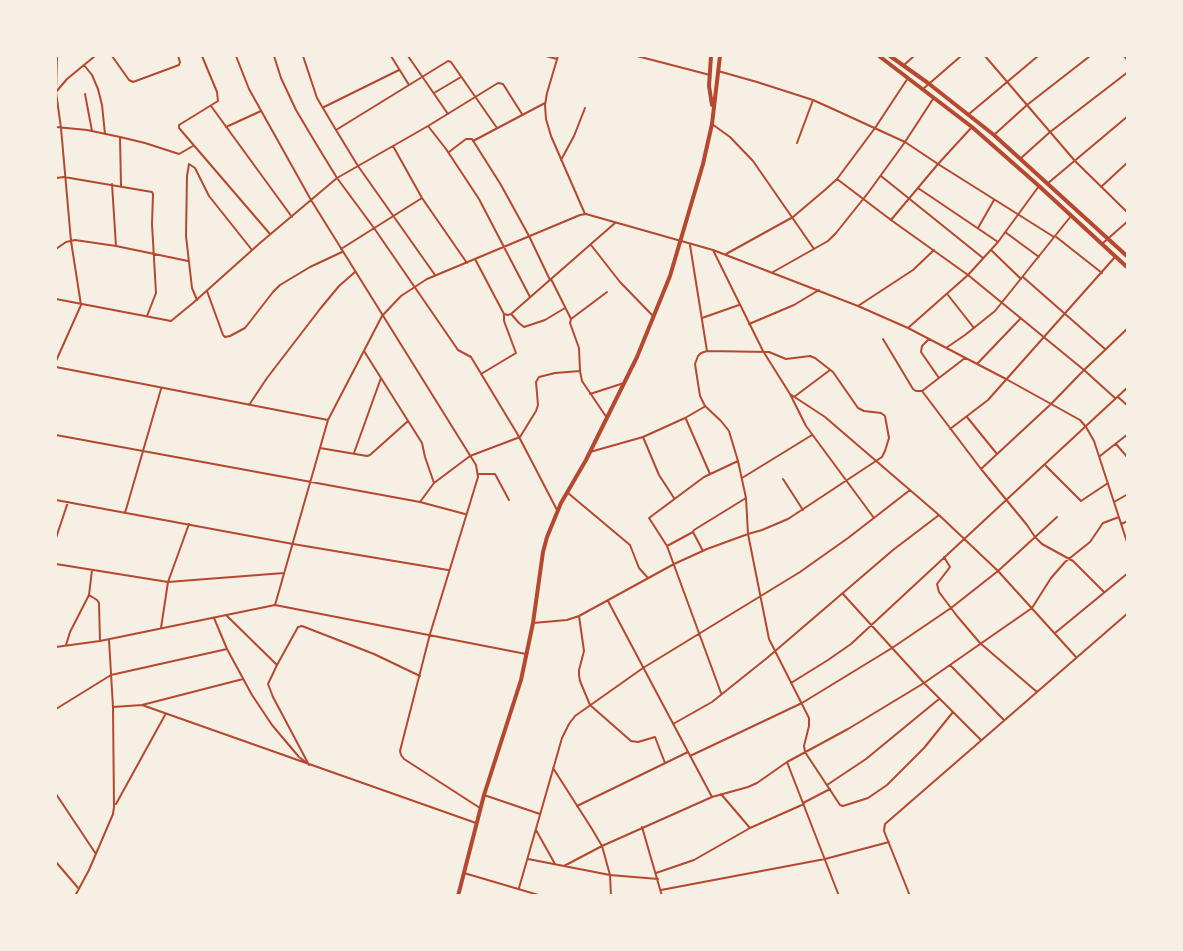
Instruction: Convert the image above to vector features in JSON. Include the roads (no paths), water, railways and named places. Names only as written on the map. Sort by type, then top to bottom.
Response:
[{"type":"main road","points":[[711,56],[709,86],[713,112]]},
{"type":"main road","points":[[458,896],[480,808],[521,680],[533,623],[543,552],[557,510],[590,452],[624,383],[670,276],[703,164],[712,124],[720,56]]},
{"type":"main road","points":[[879,56],[972,127],[1128,268]]},
{"type":"main road","points":[[890,56],[994,135],[1128,257]]},
{"type":"street","points":[[56,361],[81,305],[70,241],[56,92],[57,56]]},
{"type":"street","points":[[85,56],[94,57]]},
{"type":"street","points":[[112,56],[129,80],[133,82],[179,65],[178,56]]},
{"type":"street","points":[[202,56],[217,92],[218,101],[179,125],[180,130],[192,148],[270,235]]},
{"type":"street","points":[[236,56],[249,89],[311,200],[476,465],[478,474],[430,634],[400,751],[404,759],[480,808]]},
{"type":"street","points":[[274,56],[281,78],[296,110],[337,178],[458,350],[471,357],[520,437],[557,510]]},
{"type":"street","points":[[303,56],[317,98],[336,130],[358,166],[435,276]]},
{"type":"street","points":[[391,56],[409,85]]},
{"type":"street","points":[[408,56],[448,114]]},
{"type":"street","points":[[546,56],[557,57],[545,103],[546,119],[561,160],[586,214]]},
{"type":"street","points":[[637,56],[710,75]]},
{"type":"street","points":[[904,65],[914,56]]},
{"type":"street","points":[[923,89],[961,56]]},
{"type":"street","points":[[985,56],[1076,161],[1128,213]]},
{"type":"street","points":[[969,115],[1038,56]]},
{"type":"street","points":[[994,135],[1027,105],[1090,56]]},
{"type":"street","points":[[1124,56],[1128,61]]},
{"type":"street","points":[[56,92],[67,79],[94,57]]},
{"type":"street","points":[[336,130],[448,62],[451,62],[497,128]]},
{"type":"street","points":[[84,65],[92,75],[98,89],[105,134]]},
{"type":"street","points":[[323,107],[399,70]]},
{"type":"street","points":[[718,71],[813,100],[905,142],[994,200],[1055,236],[1102,273]]},
{"type":"street","points":[[1020,159],[1050,132],[1128,72]]},
{"type":"street","points":[[434,93],[461,77]]},
{"type":"street","points":[[726,254],[793,217],[837,179],[908,78]]},
{"type":"street","points":[[56,299],[171,321],[337,178],[498,83],[503,84],[522,114]]},
{"type":"street","points":[[85,94],[92,131]]},
{"type":"street","points":[[773,272],[828,241],[836,233],[881,176],[934,98]]},
{"type":"street","points":[[797,143],[813,100]]},
{"type":"street","points":[[473,141],[545,103]]},
{"type":"street","points":[[211,106],[292,217]]},
{"type":"street","points":[[561,160],[585,108]]},
{"type":"street","points":[[226,128],[261,111]]},
{"type":"street","points":[[1047,184],[1128,116]]},
{"type":"street","points":[[712,124],[730,137],[753,161],[814,249]]},
{"type":"street","points":[[428,126],[479,199],[530,297]]},
{"type":"street","points":[[56,127],[120,136],[180,154],[192,148]]},
{"type":"street","points":[[891,220],[972,127]]},
{"type":"street","points":[[120,136],[121,186]]},
{"type":"street","points":[[448,152],[468,138],[473,141],[501,185],[571,319],[570,323],[579,348],[582,381],[607,418]]},
{"type":"street","points":[[393,146],[422,198],[467,263]]},
{"type":"street","points":[[1101,187],[1128,162]]},
{"type":"street","points":[[197,300],[192,288],[187,261],[186,187],[189,164],[195,168],[209,196],[252,250]]},
{"type":"street","points":[[56,168],[56,178],[64,177],[152,192],[156,292],[147,316]]},
{"type":"street","points":[[881,176],[983,258]]},
{"type":"street","points":[[837,179],[968,275],[1128,406]]},
{"type":"street","points":[[112,184],[116,246]]},
{"type":"street","points":[[908,328],[968,275],[998,242],[1039,186]]},
{"type":"street","points":[[918,188],[998,242]]},
{"type":"street","points":[[207,291],[223,335],[230,336],[245,328],[280,285],[342,250],[422,198]]},
{"type":"street","points":[[978,228],[994,200]]},
{"type":"street","points":[[275,605],[328,420],[382,315],[401,296],[435,276],[586,214],[726,254],[858,306],[908,328],[1080,420],[1094,441],[1100,456],[1128,545]]},
{"type":"street","points":[[946,348],[995,311],[1072,216]]},
{"type":"street","points":[[1102,244],[1128,221]]},
{"type":"street","points":[[504,314],[511,314],[615,223]]},
{"type":"street","points":[[1005,232],[1039,258]]},
{"type":"street","points":[[56,249],[75,240],[187,261]]},
{"type":"street","points":[[690,243],[707,351]]},
{"type":"street","points":[[590,245],[620,282],[654,317]]},
{"type":"street","points":[[713,250],[762,351],[790,394],[806,426],[874,518]]},
{"type":"street","points":[[858,306],[913,270],[934,250]]},
{"type":"street","points":[[990,250],[1106,349]]},
{"type":"street","points":[[950,429],[988,400],[1115,257]]},
{"type":"street","points":[[475,259],[504,314],[504,321],[516,353],[482,374]]},
{"type":"street","points":[[249,405],[320,309],[339,286],[355,272]]},
{"type":"street","points":[[749,324],[794,305],[819,290]]},
{"type":"street","points":[[571,319],[607,292]]},
{"type":"street","points":[[948,295],[974,328]]},
{"type":"street","points":[[702,318],[740,305]]},
{"type":"street","points":[[511,314],[524,327],[545,320],[565,308]]},
{"type":"street","points":[[977,364],[1021,318]]},
{"type":"street","points":[[981,469],[1128,328]]},
{"type":"street","points":[[883,339],[915,391],[922,391],[965,358]]},
{"type":"street","points":[[929,339],[922,346],[921,352],[939,378]]},
{"type":"street","points":[[364,351],[422,443],[424,457],[434,483]]},
{"type":"street","points":[[533,623],[567,620],[579,616],[674,564],[703,551],[748,534],[762,530],[788,519],[877,461],[888,444],[885,416],[858,408],[838,378],[815,358],[805,356],[786,359],[762,351],[707,351],[698,356],[695,364],[700,396],[705,406],[729,431],[738,461],[746,498],[748,534],[770,639],[809,718],[805,752],[840,805],[843,806],[868,798],[887,785],[924,748],[953,712]]},
{"type":"street","points":[[56,367],[328,420]]},
{"type":"street","points":[[794,397],[830,370]]},
{"type":"street","points":[[420,502],[434,483],[470,456],[520,437],[538,405],[536,382],[539,377],[580,371]]},
{"type":"street","points":[[354,453],[381,378]]},
{"type":"street","points":[[590,394],[624,383]]},
{"type":"street","points":[[791,683],[844,649],[1128,387]]},
{"type":"street","points":[[125,513],[161,388]]},
{"type":"street","points":[[922,391],[1035,537],[1042,544],[1073,561],[1104,592]]},
{"type":"street","points":[[790,394],[825,417],[939,515],[998,572],[1077,657]]},
{"type":"street","points":[[590,452],[643,437],[705,406]]},
{"type":"street","points":[[967,417],[997,454]]},
{"type":"street","points":[[685,418],[710,474]]},
{"type":"street","points":[[320,448],[367,456],[408,421]]},
{"type":"street","points":[[1100,456],[1128,434]]},
{"type":"street","points":[[56,435],[420,502],[466,514]]},
{"type":"street","points":[[742,478],[812,435]]},
{"type":"street","points":[[643,437],[659,475],[674,498]]},
{"type":"street","points":[[1116,444],[1128,458]]},
{"type":"street","points":[[721,694],[667,546],[649,518],[710,474],[738,461]]},
{"type":"street","points":[[1044,465],[1081,501],[1108,483]]},
{"type":"street","points":[[478,474],[495,474],[509,500]]},
{"type":"street","points":[[783,479],[803,510]]},
{"type":"street","points":[[519,888],[562,738],[575,716],[643,668],[800,572],[910,490]]},
{"type":"street","points":[[567,493],[630,545],[639,568],[648,578]]},
{"type":"street","points":[[1114,502],[1128,494]]},
{"type":"street","points":[[667,546],[746,498]]},
{"type":"street","points":[[56,500],[449,571]]},
{"type":"street","points":[[56,538],[68,502]]},
{"type":"street","points":[[673,724],[712,702],[775,652],[893,550],[939,515]]},
{"type":"street","points":[[690,756],[802,703],[892,648],[951,608],[998,572],[1056,517]]},
{"type":"street","points":[[564,866],[642,827],[712,797],[758,783],[787,762],[848,729],[924,683],[1032,608],[1051,578],[1068,559],[1090,542],[1102,523],[1119,517]]},
{"type":"street","points":[[1121,524],[1128,521]]},
{"type":"street","points":[[162,628],[168,582],[189,524]]},
{"type":"street","points":[[693,532],[703,551]]},
{"type":"street","points":[[944,557],[950,567],[937,584],[939,592],[980,643],[1037,692]]},
{"type":"street","points":[[56,564],[168,582],[284,573]]},
{"type":"street","points":[[66,645],[88,595],[92,570]]},
{"type":"street","points":[[1055,633],[1128,573]]},
{"type":"street","points":[[842,594],[924,683],[981,740]]},
{"type":"street","points":[[88,595],[99,603],[100,641]]},
{"type":"street","points":[[608,601],[712,797]]},
{"type":"street","points":[[56,647],[100,641],[275,605],[526,654]]},
{"type":"street","points":[[910,896],[884,831],[885,824],[1128,613]]},
{"type":"street","points":[[226,615],[277,665]]},
{"type":"street","points":[[579,616],[584,651],[579,675],[590,705],[631,741],[638,742],[655,737],[665,763]]},
{"type":"street","points":[[214,618],[227,649],[252,695],[272,725],[299,757],[309,765]]},
{"type":"street","points":[[309,765],[268,684],[298,627],[302,626],[374,654],[420,676]]},
{"type":"street","points":[[109,639],[113,706],[114,807]]},
{"type":"street","points":[[56,709],[111,675],[227,649]]},
{"type":"street","points":[[950,665],[1004,720]]},
{"type":"street","points":[[113,706],[142,705],[243,679]]},
{"type":"street","points":[[656,873],[694,860],[750,828],[803,804],[866,759],[940,699]]},
{"type":"street","points":[[142,705],[476,823]]},
{"type":"street","points":[[75,896],[96,854],[114,807],[165,714]]},
{"type":"street","points":[[577,806],[688,752]]},
{"type":"street","points":[[787,762],[839,896]]},
{"type":"street","points":[[553,768],[602,846],[610,875],[611,896]]},
{"type":"street","points":[[56,794],[96,854]]},
{"type":"street","points":[[721,794],[750,828]]},
{"type":"street","points":[[484,795],[540,814]]},
{"type":"street","points":[[642,827],[662,896]]},
{"type":"street","points":[[536,830],[555,864]]},
{"type":"street","points":[[661,890],[825,859],[889,842]]},
{"type":"street","points":[[528,859],[610,875],[658,879]]},
{"type":"street","points":[[56,862],[79,889]]},
{"type":"street","points":[[464,873],[542,896]]}]
